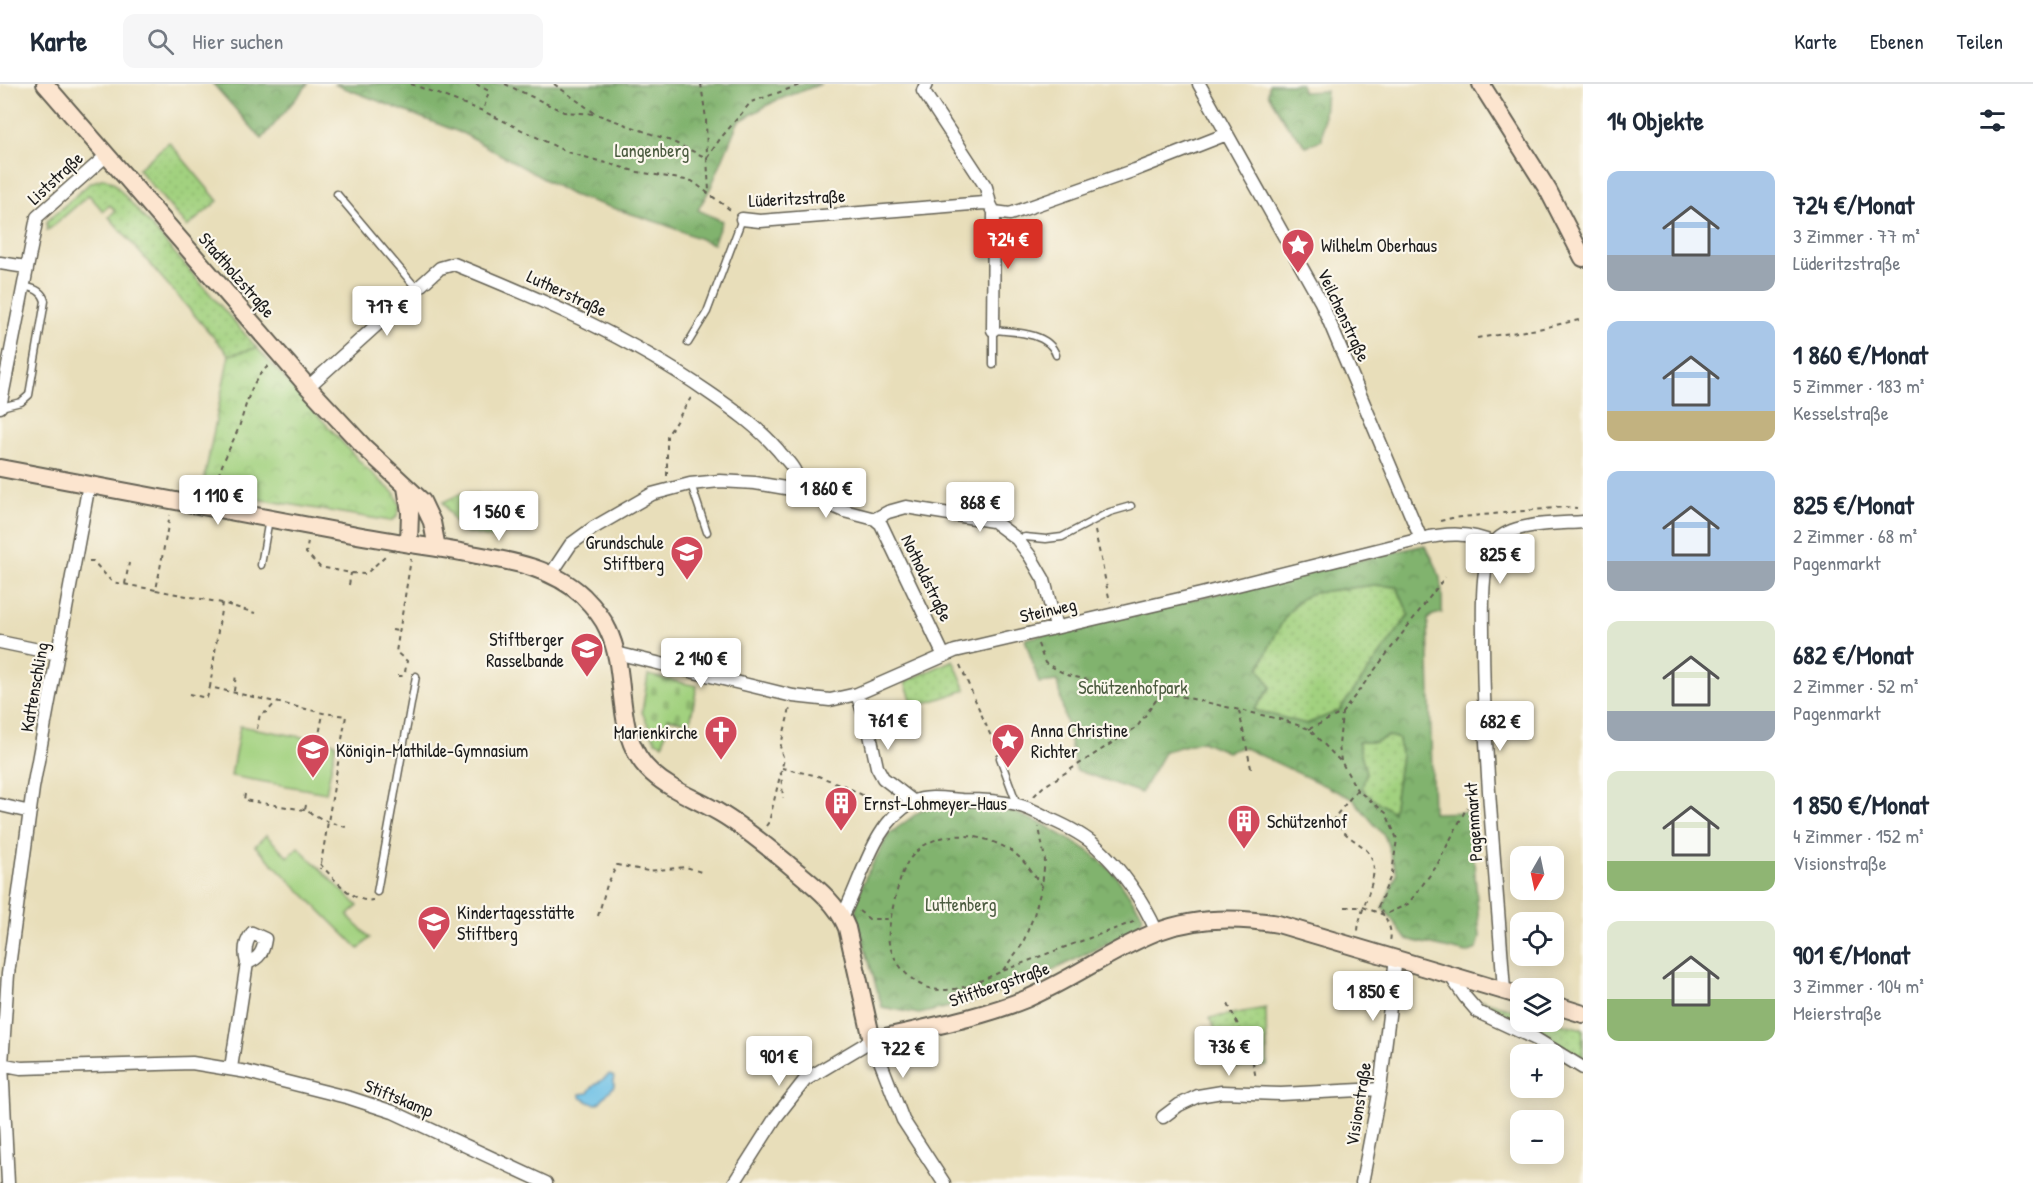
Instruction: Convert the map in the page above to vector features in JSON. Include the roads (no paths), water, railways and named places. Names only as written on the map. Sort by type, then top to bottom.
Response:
[{"type":"street","name":"Stadtholzstraße","points":[[45,84],[308,387],[364,447],[422,501],[432,522],[437,548]]},
{"type":"street","points":[[926,84],[923,91],[986,187],[992,208],[993,330]]},
{"type":"street","name":"Veilchenstraße","points":[[1199,84],[1321,302],[1421,539]]},
{"type":"street","points":[[1481,84],[1548,190],[1583,258]]},
{"type":"street","name":"Lüderitzstraße","points":[[742,219],[992,208],[1010,214],[1136,170],[1227,134]]},
{"type":"street","name":"Liststraße","points":[[0,407],[35,224],[40,213],[107,155]]},
{"type":"street","points":[[0,263],[26,267]]},
{"type":"street","name":"Lutherstraße","points":[[308,387],[440,268],[454,264],[542,299],[604,331],[699,386],[736,412],[768,439],[795,472],[797,490]]},
{"type":"street","points":[[0,468],[508,561],[551,574],[583,596],[608,629],[616,653],[625,722],[630,740],[648,770],[678,792],[718,812],[757,838],[812,884],[835,907],[846,910]]},
{"type":"street","points":[[551,574],[571,544],[622,510],[652,494],[690,484],[720,481],[755,483],[797,490],[844,511],[875,519],[888,512],[906,507],[993,520],[1017,539],[1030,556],[1044,580],[1056,627]]},
{"type":"street","name":"Kattenschling","points":[[8,1183],[1,1064],[8,974],[30,812],[88,484]]},
{"type":"street","points":[[406,487],[410,512],[411,544]]},
{"type":"street","name":"Notholdstraße","points":[[875,519],[881,524],[949,653]]},
{"type":"street","points":[[1494,543],[1502,536],[1520,528],[1583,522]]},
{"type":"street","name":"Steinweg","points":[[616,653],[793,696],[830,700],[859,699],[949,653],[1034,632],[1441,535],[1463,534],[1481,537],[1494,543]]},
{"type":"street","name":"Pagenmarkt","points":[[1494,543],[1485,583],[1483,700],[1504,991]]},
{"type":"street","points":[[0,642],[58,654]]},
{"type":"street","points":[[859,699],[869,730],[875,761],[883,778],[914,802]]},
{"type":"street","points":[[944,1183],[903,1120],[872,1040],[847,928],[846,910],[868,857],[888,824],[914,802],[927,799],[973,800],[1026,808],[1061,824],[1096,846],[1128,882],[1154,924]]},
{"type":"street","points":[[0,805],[30,812]]},
{"type":"street","name":"Stiftbergstraße","points":[[872,1040],[952,1022],[1024,1000],[1061,983],[1154,924],[1210,920],[1278,924],[1510,993]]},
{"type":"street","name":"Visionstraße","points":[[1362,1183],[1380,1089],[1391,957]]},
{"type":"street","points":[[231,1068],[248,963]]},
{"type":"street","points":[[1450,975],[1465,998],[1478,1012],[1536,1039],[1583,1068]]},
{"type":"street","points":[[1564,1008],[1583,1014]]},
{"type":"street","points":[[734,1183],[776,1117],[805,1080],[872,1040]]},
{"type":"street","name":"Stiftskamp","points":[[1,1064],[21,1068],[192,1063],[231,1068],[308,1086],[393,1112],[546,1183]]},
{"type":"street","points":[[1163,1117],[1179,1105],[1198,1096],[1222,1092],[1281,1095],[1380,1089]]},
{"type":"lane","points":[[337,194],[417,289]]},
{"type":"lane","name":"Lüderitzstraße","points":[[688,343],[707,312],[742,219]]},
{"type":"lane","points":[[0,407],[21,402],[28,395],[45,301],[44,295],[40,292],[23,286]]},
{"type":"lane","points":[[993,365],[993,330],[1020,333],[1044,340],[1054,348],[1056,355]]},
{"type":"lane","points":[[690,484],[707,532]]},
{"type":"lane","points":[[1017,539],[1062,537],[1092,520],[1131,506]]},
{"type":"lane","points":[[261,565],[269,519]]},
{"type":"lane","points":[[377,892],[416,676]]},
{"type":"lane","points":[[1000,759],[1026,808]]},
{"type":"water","points":[[610,1074],[614,1077],[614,1086],[598,1104],[580,1097],[580,1094],[588,1093],[591,1088]]},
{"type":"place","name":"Wilhelm Oberhaus","points":[[1298,274]]},
{"type":"place","name":"Grundschule Stiftberg","points":[[687,581]]},
{"type":"place","name":"Stiftberger Rasselbande","points":[[587,678]]},
{"type":"place","name":"Marienkirche","points":[[721,761]]},
{"type":"place","name":"Anna Christine Richter","points":[[1008,769]]},
{"type":"place","name":"Königin-Mathilde-Gymnasium","points":[[313,779]]},
{"type":"place","name":"Ernst-Lohmeyer-Haus","points":[[841,832]]},
{"type":"place","name":"Schützenhof","points":[[1244,850]]},
{"type":"place","name":"Kindertagesstätte Stiftberg","points":[[434,951]]},
{"type":"park label","name":"Langenberg","points":[[652,150]]},
{"type":"park label","name":"Schützenhofpark","points":[[1133,687]]},
{"type":"park label","name":"Luttenberg","points":[[961,904]]}]
